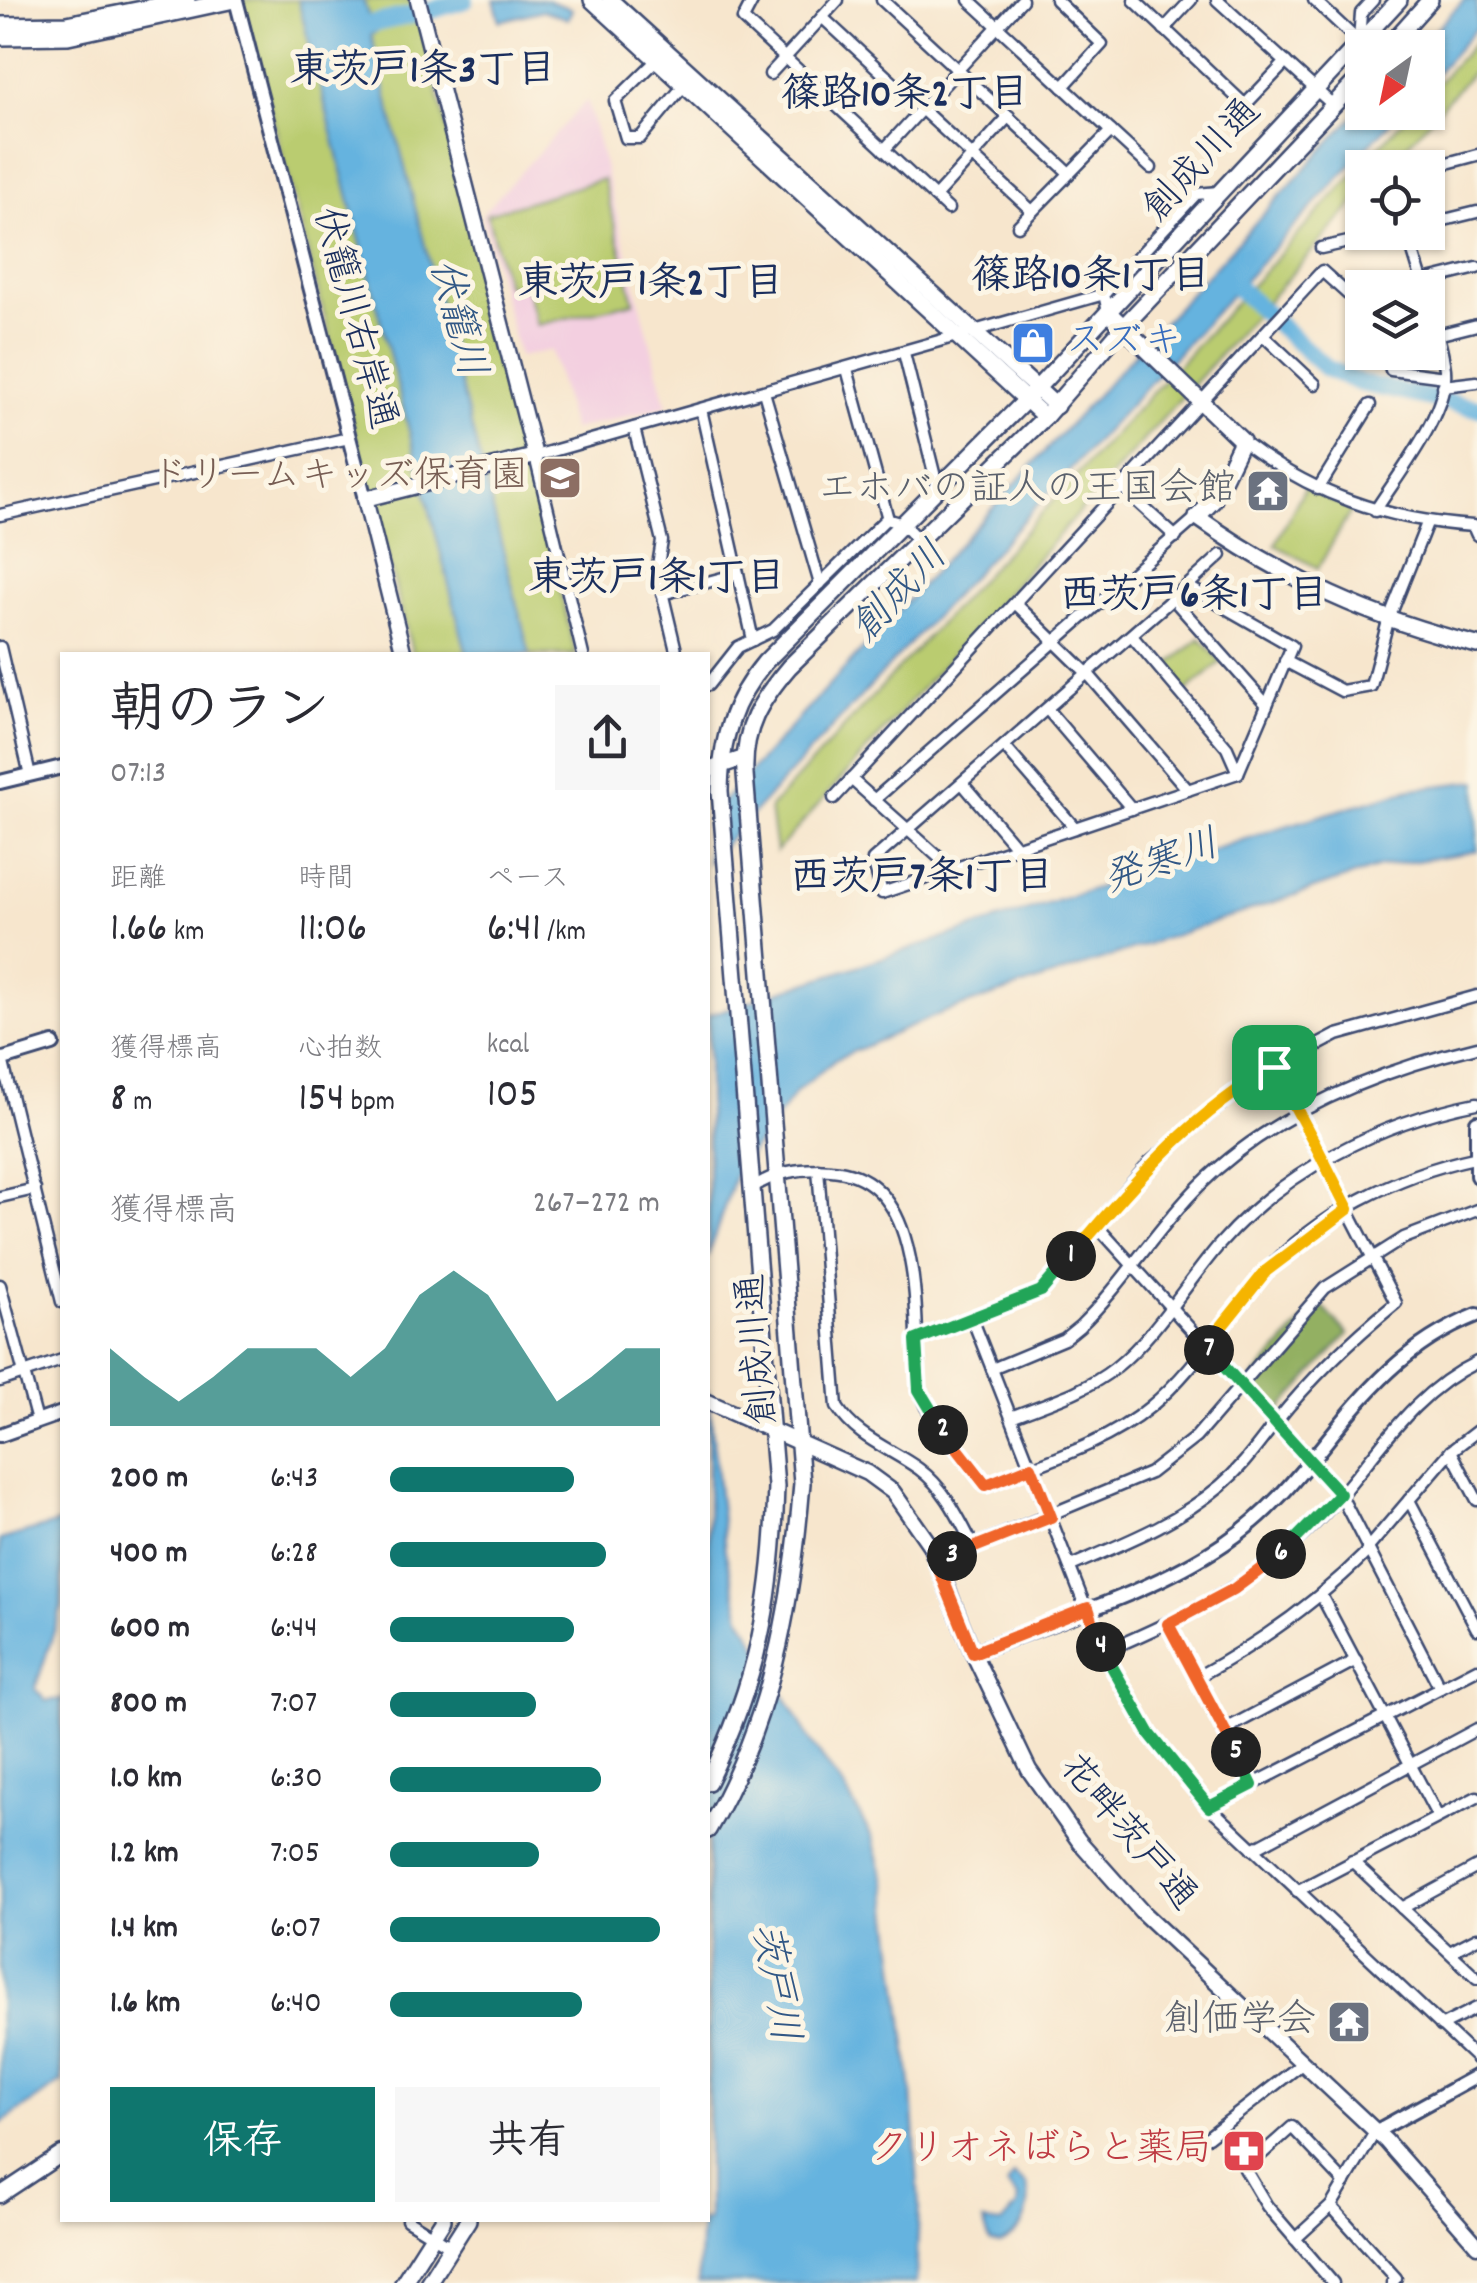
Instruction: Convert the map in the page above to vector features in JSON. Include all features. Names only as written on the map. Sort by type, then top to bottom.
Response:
[{"type":"main road","points":[[0,25],[68,24],[186,0]]},
{"type":"main road","points":[[0,37],[68,36],[235,0]]},
{"type":"main road","points":[[365,499],[535,456],[418,0]]},
{"type":"main road","points":[[592,0],[967,336]]},
{"type":"main road","points":[[610,0],[1050,412]]},
{"type":"main road","name":"創成川通","points":[[1370,30],[1398,0]]},
{"type":"main road","points":[[1403,30],[1430,0]]},
{"type":"main road","name":"創成川通","points":[[710,1778],[727,1743],[761,1646],[774,1573],[772,1429],[732,980],[720,791],[714,767],[735,703],[749,681],[896,522],[938,489],[1031,395],[1345,57]]},
{"type":"main road","name":"創成川通","points":[[710,1827],[734,1785],[765,1708],[794,1582],[802,1483],[744,766],[744,743],[758,704],[789,667],[1050,412],[1123,327],[1345,93]]},
{"type":"main road","points":[[1108,312],[1242,442],[1214,500],[1197,517],[1296,580],[1388,621],[1477,645]]},
{"type":"main road","name":"伏籠川右岸通","points":[[365,499],[403,652]]},
{"type":"main road","points":[[714,767],[744,766]]},
{"type":"main road","name":"花畔茨戸通","points":[[710,1403],[868,1473],[893,1492],[914,1517],[1029,1770],[1079,1841],[1144,1913],[1375,2132],[1477,2245]]},
{"type":"main road","points":[[0,2195],[60,2155]]},
{"type":"main road","points":[[404,2283],[441,2222]]},
{"type":"main road","points":[[428,2283],[467,2222]]},
{"type":"street","name":"伏籠川右岸通","points":[[235,0],[365,499]]},
{"type":"street","points":[[753,0],[743,19],[948,209]]},
{"type":"street","points":[[770,74],[838,0]]},
{"type":"street","points":[[882,0],[1068,172]]},
{"type":"street","points":[[970,0],[1151,168]]},
{"type":"street","points":[[884,150],[1022,0]]},
{"type":"street","points":[[1056,0],[1102,44],[1063,86]]},
{"type":"street","points":[[1134,0],[1245,105],[1286,62]]},
{"type":"street","points":[[1164,29],[1191,0]]},
{"type":"street","points":[[1217,0],[1334,106]]},
{"type":"street","points":[[1314,0],[1346,30]]},
{"type":"street","points":[[1360,30],[1362,13],[1373,0]]},
{"type":"street","points":[[822,18],[1032,210]]},
{"type":"street","points":[[658,59],[615,101],[626,138],[640,138],[685,84]]},
{"type":"street","points":[[935,197],[1009,116]]},
{"type":"street","points":[[1018,226],[1111,131]]},
{"type":"street","points":[[1445,164],[1477,156]]},
{"type":"street","points":[[582,652],[535,456],[1104,294],[1196,194],[1220,192]]},
{"type":"street","points":[[1445,220],[1477,212]]},
{"type":"street","points":[[1321,248],[1345,243]]},
{"type":"street","points":[[1445,277],[1477,268]]},
{"type":"street","points":[[834,798],[1322,272],[1345,292]]},
{"type":"street","points":[[1104,294],[1108,312]]},
{"type":"street","points":[[1445,333],[1477,325]]},
{"type":"street","points":[[1262,335],[1315,384]]},
{"type":"street","points":[[904,353],[938,489]]},
{"type":"street","points":[[847,369],[896,522],[918,540]]},
{"type":"street","points":[[1391,370],[1443,385],[1477,382]]},
{"type":"street","points":[[1374,511],[1435,412],[1443,385],[1441,370]]},
{"type":"street","points":[[764,392],[820,584]]},
{"type":"street","points":[[1318,489],[1370,405]]},
{"type":"street","points":[[701,409],[753,640]]},
{"type":"street","points":[[634,428],[662,541],[657,571],[676,652]]},
{"type":"street","points":[[0,515],[349,438]]},
{"type":"street","points":[[1242,442],[1318,489],[1374,511],[1428,523],[1473,526],[1477,535]]},
{"type":"street","points":[[1121,487],[1176,537]]},
{"type":"street","points":[[874,800],[1197,517]]},
{"type":"street","points":[[710,683],[738,647],[773,630],[820,584],[896,522]]},
{"type":"street","points":[[1285,661],[1342,691],[1371,686],[1388,621],[1428,523]]},
{"type":"street","points":[[1187,586],[1292,646],[1238,773],[882,893],[873,860],[1222,555]]},
{"type":"street","points":[[662,594],[738,574]]},
{"type":"street","points":[[1173,599],[1267,705]]},
{"type":"street","points":[[1015,603],[1088,674],[1188,790]]},
{"type":"street","points":[[1132,636],[1227,748],[1238,773]]},
{"type":"street","points":[[0,647],[30,775]]},
{"type":"street","points":[[1046,710],[1132,809]]},
{"type":"street","points":[[1004,746],[1075,828]]},
{"type":"street","points":[[0,782],[60,768]]},
{"type":"street","points":[[852,780],[952,869]]},
{"type":"street","points":[[962,783],[1017,848]]},
{"type":"street","points":[[916,1340],[1041,1291],[1150,1162],[1204,1114],[1274,1067],[1337,1034],[1477,996]]},
{"type":"street","points":[[58,1042],[1,1060],[60,1294]]},
{"type":"street","points":[[992,1369],[1064,1340],[1095,1312],[1199,1186],[1298,1114],[1374,1076],[1477,1047]]},
{"type":"street","points":[[1070,1566],[1156,1530],[1192,1508],[1252,1457],[1275,1423],[1342,1346],[1396,1303],[1274,1067]]},
{"type":"street","points":[[1011,1417],[1073,1392],[1114,1369],[1236,1227],[1282,1188],[1324,1161],[1402,1124],[1477,1103]]},
{"type":"street","points":[[1477,1122],[1477,1176]]},
{"type":"street","points":[[750,1187],[777,1172],[818,1168],[862,1177],[889,1201],[905,1226],[919,1390],[926,1407],[986,1485],[1131,1422],[1154,1404],[1206,1346],[1266,1271],[1348,1209],[1414,1175],[1474,1158]]},
{"type":"street","points":[[818,1168],[837,1407],[856,1431],[932,1481],[974,1548]]},
{"type":"street","points":[[0,1198],[34,1189]]},
{"type":"street","points":[[936,1562],[1150,1473],[1179,1454],[1242,1386],[1306,1306],[1372,1256],[1436,1223],[1477,1210]]},
{"type":"street","points":[[1097,1226],[1340,1494],[1440,1688]]},
{"type":"street","points":[[0,1285],[20,1372],[38,1421]]},
{"type":"street","points":[[973,1653],[1158,1580],[1226,1542],[1308,1460],[1400,1357],[1444,1328],[1477,1315]]},
{"type":"street","points":[[972,1318],[1103,1652],[1150,1734],[1209,1807],[1477,2059]]},
{"type":"street","points":[[0,1382],[60,1361]]},
{"type":"street","points":[[1103,1652],[1198,1611],[1267,1566],[1340,1494],[1404,1416],[1431,1390],[1477,1362]]},
{"type":"street","points":[[0,1435],[60,1414]]},
{"type":"street","points":[[1197,1677],[1260,1643],[1322,1597],[1451,1450],[1477,1431]]},
{"type":"street","points":[[1451,1450],[1477,1500]]},
{"type":"street","points":[[1409,1500],[1477,1630]]},
{"type":"street","points":[[1322,1597],[1438,1817]]},
{"type":"street","points":[[1168,1624],[1252,1785]]},
{"type":"street","points":[[1224,1730],[1356,1660]]},
{"type":"street","points":[[1209,1807],[1477,1668]]},
{"type":"street","points":[[1253,1849],[1477,1729]]},
{"type":"street","points":[[1297,1891],[1477,1797]]},
{"type":"street","points":[[1352,1861],[1477,1978]]},
{"type":"street","points":[[1402,1908],[1477,1867]]},
{"type":"street","points":[[1450,1952],[1477,1938]]},
{"type":"street","points":[[1441,2026],[1477,2008]]},
{"type":"street","points":[[1208,2137],[1302,2063]]},
{"type":"street","points":[[1294,2239],[1332,2206],[1375,2132],[1477,2076]]},
{"type":"street","points":[[1333,2283],[1267,2206],[1245,2169],[1292,2127],[1345,2183]]},
{"type":"street","points":[[1332,2206],[1396,2278],[1392,2283]]},
{"type":"street","points":[[410,2222],[451,2248]]},
{"type":"shaded area","points":[[587,100],[667,406],[572,430],[551,350],[519,357],[482,214]]},
{"type":"green space","points":[[242,0],[415,0],[575,652],[412,652]]},
{"type":"green space","points":[[1477,40],[1477,67],[1445,103],[1445,75]]},
{"type":"green space","points":[[1394,130],[1420,130],[1402,150],[1376,150]]},
{"type":"green space","points":[[603,179],[634,302],[537,325],[525,282],[507,286],[487,214]]},
{"type":"green space","points":[[1345,184],[1345,214],[776,852],[770,808]]},
{"type":"green space","points":[[1305,487],[1352,509],[1318,568],[1275,545]]},
{"type":"green space","points":[[1200,638],[1221,662],[1186,692],[1165,668]]},
{"type":"green space","points":[[1319,1303],[1348,1334],[1279,1411],[1272,1410],[1250,1387],[1251,1381]]},
{"type":"water","points":[[298,0],[363,0],[369,17],[379,18],[382,28],[371,35],[529,652],[466,652]]},
{"type":"water","points":[[494,0],[546,0],[572,9],[568,19],[543,10],[500,21]]},
{"type":"water","points":[[1464,0],[1477,0],[1477,27],[1445,63],[1445,30],[1435,30]]},
{"type":"water","points":[[1345,125],[1345,130],[1383,130],[1365,150],[1345,150],[1345,172],[710,860],[710,815]]},
{"type":"water","points":[[1477,781],[1477,851],[1379,867],[942,1013],[836,1059],[796,1092],[735,1174],[710,1250],[710,1014],[1279,828],[1411,789]]},
{"type":"water","name":"茨戸川","points":[[710,1409],[725,1551],[741,1616],[812,1744],[845,1789],[872,1837],[886,1884],[912,2092],[919,2206],[916,2283],[698,2283],[701,2222],[710,2222]]},
{"type":"water","points":[[60,1523],[60,1613],[35,1689],[46,1701],[60,1699],[60,2083],[0,2124],[0,1540]]},
{"type":"water","points":[[1013,2175],[1027,2185],[1027,2212],[1020,2228],[999,2244],[990,2241],[983,2222],[1002,2224],[1017,2207],[1018,2198],[1007,2185]]},
{"type":"waterway","points":[[429,11],[465,0]]},
{"type":"waterway","points":[[358,27],[416,14]]},
{"type":"waterway","points":[[1232,283],[1326,368],[1360,383],[1477,408]]},
{"type":"place","name":"スズキ","points":[[1033,343]]},
{"type":"place","name":"ドリームキッズ保育園","points":[[560,478]]},
{"type":"place","name":"エホバの証人の王国会館","points":[[1268,491]]},
{"type":"place","name":"創価学会","points":[[1349,2022]]},
{"type":"place","name":"クリオネばらと薬局","points":[[1244,2151]]},
{"type":"district","name":"東茨戸1条3丁目","points":[[423,73]]},
{"type":"district","name":"篠路10条2丁目","points":[[905,97]]},
{"type":"district","name":"篠路10条1丁目","points":[[1091,279]]},
{"type":"district","name":"東茨戸1条2丁目","points":[[651,286]]},
{"type":"district","name":"東茨戸1条1丁目","points":[[657,581]]},
{"type":"district","name":"西茨戸6条1丁目","points":[[1194,598]]},
{"type":"district","name":"西茨戸7条1丁目","points":[[922,880]]},
{"type":"route","points":[[1274,1067],[1348,1209],[1266,1271],[1206,1346],[1340,1494],[1295,1543],[1267,1566],[1198,1611],[1168,1624],[1252,1785],[1209,1807],[1150,1734],[1125,1695],[1103,1652],[1088,1608],[973,1653],[936,1562],[1051,1517],[1031,1467],[986,1485],[940,1427],[919,1390],[916,1340],[1041,1291],[1150,1162],[1204,1114],[1274,1067]]},
{"type":"water label","name":"伏籠川","points":[[454,319]]},
{"type":"water label","name":"創成川","points":[[902,594]]},
{"type":"water label","name":"発寒川","points":[[1162,865]]}]
